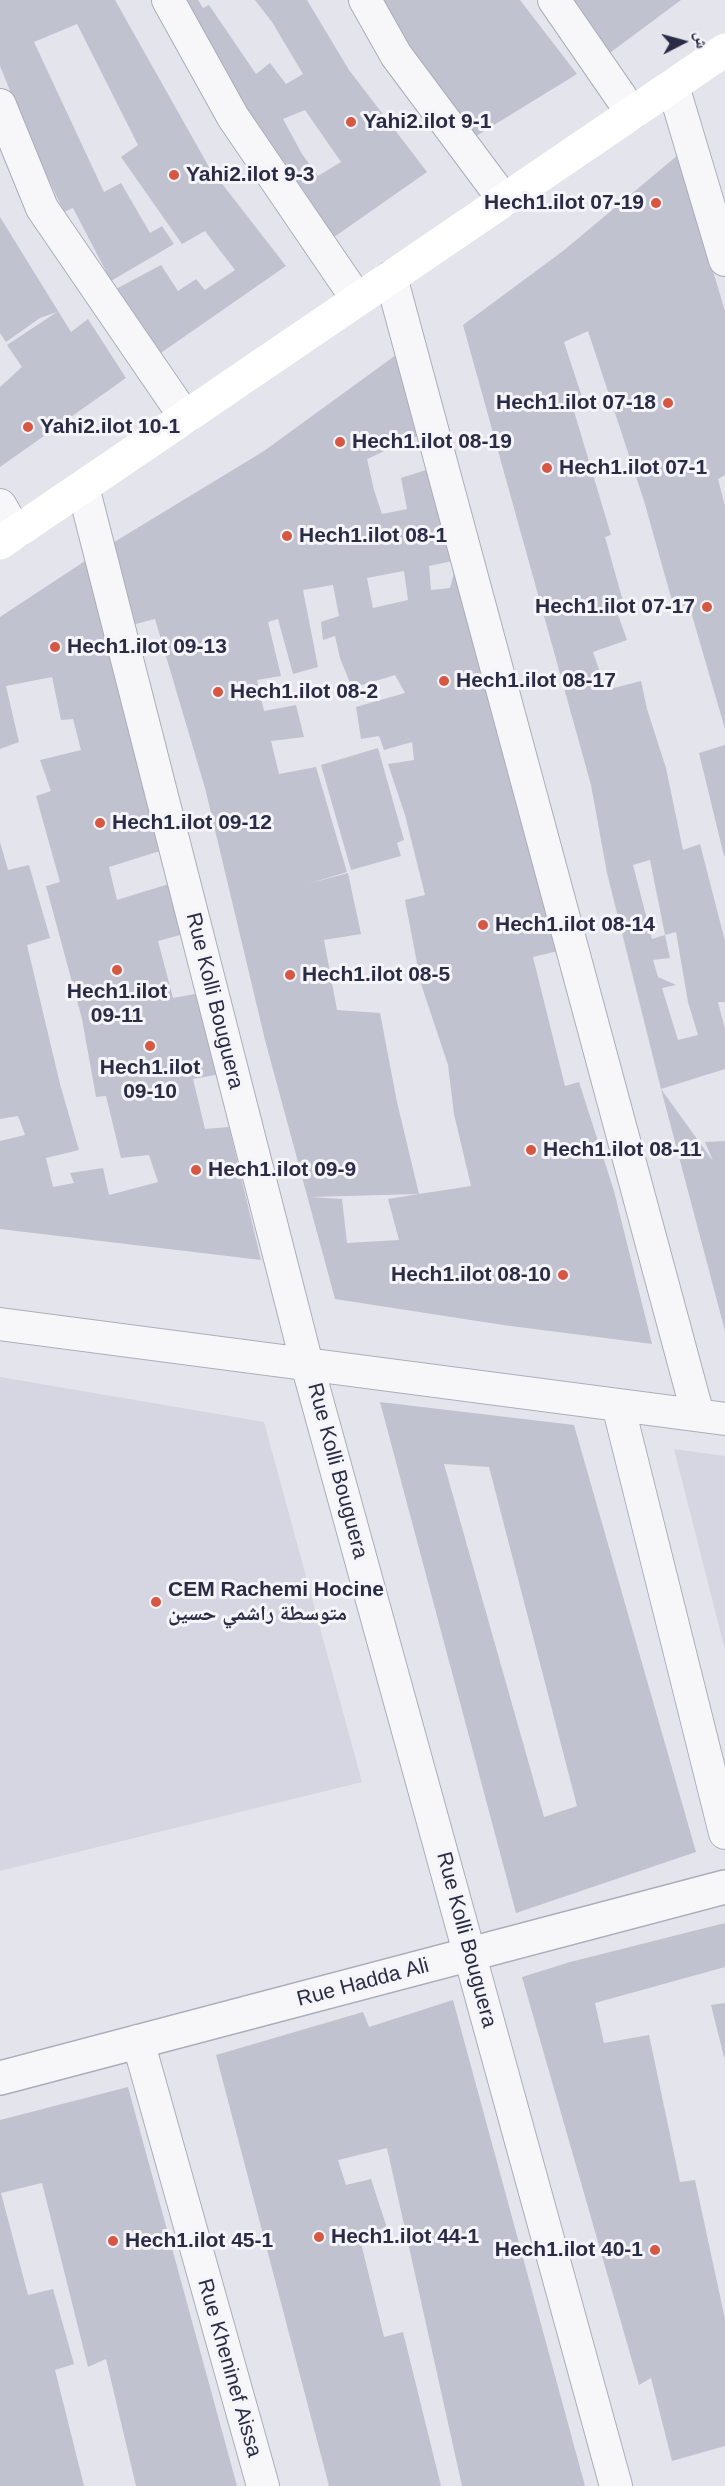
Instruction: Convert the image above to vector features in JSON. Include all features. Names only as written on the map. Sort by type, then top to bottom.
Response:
[{"type":"main road","points":[[6,527],[82,487],[725,50]]},
{"type":"street","points":[[168,0],[233,117],[357,299]]},
{"type":"street","points":[[365,0],[396,55],[504,200]]},
{"type":"street","points":[[554,0],[632,113]]},
{"type":"street","points":[[674,86],[725,260]]},
{"type":"street","points":[[0,105],[42,208],[185,417]]},
{"type":"street","points":[[0,1324],[712,1417],[391,277]]},
{"type":"street","name":"Rue Kolli Bouguera","points":[[82,487],[307,1364],[616,2486]]},
{"type":"street","points":[[618,1405],[725,1833]]},
{"type":"street","name":"Rue Hadda Ali","points":[[0,2078],[725,1887]]},
{"type":"street","name":"Rue Kheninef Aissa","points":[[138,2042],[263,2486]]},
{"type":"shaded area","name":"CEM Rachemi Hocine متوسطة راشمي حسين","points":[[0,1377],[264,1422],[362,1782],[0,1871]]},
{"type":"shaded area","points":[[674,1449],[725,1456],[725,1650]]},
{"type":"building","name":"Yahi2.ilot 9-3","points":[[0,0],[115,0],[209,167],[286,266],[155,357],[114,290],[161,265],[178,291],[196,279],[205,290],[235,270],[205,231],[182,244],[121,157],[138,145],[77,24],[34,42],[104,192],[121,183],[150,233],[162,226],[174,244],[111,281],[73,208],[64,212],[30,140],[0,66]]},
{"type":"building","name":"Yahi2.ilot 9-1","points":[[173,0],[198,0],[203,8],[209,5],[256,74],[270,63],[286,84],[303,74],[272,22],[255,0],[307,0],[349,70],[427,172],[327,242]],"holes":[[[305,110],[341,162],[318,176],[302,154],[283,119]]]},
{"type":"building","points":[[381,0],[520,0],[577,74],[468,141],[419,74]]},
{"type":"building","points":[[564,0],[681,0],[603,58]]},
{"type":"building","points":[[678,155],[725,311],[725,475],[718,479],[725,506],[725,729],[689,605],[674,608],[644,501],[588,331],[564,342],[582,397],[571,401],[611,535],[605,537],[626,612],[618,615],[627,640],[593,652],[606,690],[641,681],[647,709],[666,768],[683,850],[700,844],[725,941],[725,1002],[718,1002],[725,1029],[725,1069],[661,1089],[607,873],[591,785],[463,325],[563,251]],"holes":[[[650,860],[665,935],[652,939],[633,865]],[[676,932],[688,1002],[698,1035],[678,1040],[662,988],[676,985],[658,977],[653,960],[670,958],[665,935]]]},
{"type":"building","name":"Yahi2.ilot 10-1","points":[[0,217],[71,332],[88,319],[126,378],[0,467],[0,387],[22,367],[7,345],[57,312],[40,318],[6,342],[0,333]]},
{"type":"building","points":[[400,352],[422,434],[367,459],[374,490],[382,514],[407,509],[401,478],[432,468],[457,560],[562,950],[533,957],[565,1086],[579,1082],[614,1191],[652,1344],[503,1325],[335,1299],[265,1040],[205,788],[155,619],[132,625],[111,544],[264,451]],"holes":[[[457,560],[450,588],[431,590],[429,566]],[[404,571],[408,600],[373,608],[367,578]],[[333,585],[339,616],[321,622],[323,640],[335,636],[340,658],[352,688],[395,675],[405,693],[356,707],[361,739],[379,736],[384,750],[412,742],[414,760],[388,764],[405,815],[425,895],[405,900],[421,984],[448,1065],[454,1114],[471,1186],[419,1194],[397,1102],[380,1013],[337,1010],[324,940],[361,934],[348,873],[307,884],[347,872],[316,767],[279,774],[271,741],[304,737],[296,705],[264,711],[257,680],[281,676],[268,622],[278,619],[293,674],[318,667],[303,590]],[[419,1194],[388,1199],[399,1240],[347,1243],[342,1199],[310,1197]]]},
{"type":"building","points":[[88,559],[163,850],[109,867],[117,900],[172,883],[184,934],[158,941],[173,998],[200,993],[220,1074],[193,1079],[205,1129],[229,1127],[261,1260],[0,1229],[0,1141],[25,1135],[18,1116],[0,1119],[0,842],[8,870],[29,865],[50,938],[27,945],[60,1084],[79,1150],[46,1158],[53,1187],[74,1183],[70,1173],[103,1168],[109,1195],[158,1182],[149,1155],[121,1158],[106,1096],[96,1097],[82,1019],[46,886],[60,882],[36,796],[51,791],[40,760],[81,750],[73,719],[61,720],[52,677],[6,686],[19,742],[0,749],[0,617]]},
{"type":"building","points":[[725,745],[725,855],[724,856],[699,753]]},
{"type":"building","points":[[378,748],[404,840],[397,843],[401,856],[351,870],[321,765]]},
{"type":"building","points":[[661,1089],[713,1161],[705,1142],[725,1141],[725,1331]]},
{"type":"building","points":[[380,1402],[574,1425],[696,1852],[516,1913]],"holes":[[[444,1464],[489,1467],[577,1806],[544,1817]]]},
{"type":"building","name":"Hech1.ilot 40-1","points":[[725,1923],[725,1967],[595,2003],[604,2043],[649,2035],[680,2182],[695,2180],[725,2319],[725,2446],[672,2461],[651,2378],[639,2385],[522,1977],[570,1962]]},
{"type":"building","name":"Hech1.ilot 44-1","points":[[453,2000],[585,2486],[462,2486],[387,2148],[338,2160],[346,2185],[371,2179],[388,2231],[361,2243],[384,2337],[403,2332],[441,2486],[329,2486],[216,2055],[363,2012],[369,2027]]},
{"type":"building","points":[[725,2003],[725,2057],[724,2057],[711,2005]]},
{"type":"building","name":"Hech1.ilot 45-1","points":[[128,2087],[237,2486],[136,2486],[106,2359],[88,2367],[42,2183],[1,2193],[28,2295],[53,2289],[74,2364],[55,2370],[84,2486],[0,2486],[0,2120]]},
{"type":"place","name":"Yahi2.ilot 9-1","points":[[351,122]]},
{"type":"place","name":"Yahi2.ilot 9-3","points":[[174,175]]},
{"type":"place","name":"Hech1.ilot 07-19","points":[[656,203]]},
{"type":"place","name":"Hech1.ilot 07-18","points":[[668,403]]},
{"type":"place","name":"Yahi2.ilot 10-1","points":[[28,427]]},
{"type":"place","name":"Hech1.ilot 08-19","points":[[340,442]]},
{"type":"place","name":"Hech1.ilot 07-1","points":[[547,468]]},
{"type":"place","name":"Hech1.ilot 08-1","points":[[287,536]]},
{"type":"place","name":"Hech1.ilot 07-17","points":[[707,607]]},
{"type":"place","name":"Hech1.ilot 09-13","points":[[55,647]]},
{"type":"place","name":"Hech1.ilot 08-17","points":[[444,681]]},
{"type":"place","name":"Hech1.ilot 08-2","points":[[218,692]]},
{"type":"place","name":"Hech1.ilot 09-12","points":[[100,823]]},
{"type":"place","name":"Hech1.ilot 08-14","points":[[483,925]]},
{"type":"place","name":"Hech1.ilot 09-11","points":[[117,970]]},
{"type":"place","name":"Hech1.ilot 08-5","points":[[290,975]]},
{"type":"place","name":"Hech1.ilot 09-10","points":[[150,1046]]},
{"type":"place","name":"Hech1.ilot 08-11","points":[[531,1150]]},
{"type":"place","name":"Hech1.ilot 09-9","points":[[196,1170]]},
{"type":"place","name":"Hech1.ilot 08-10","points":[[563,1275]]},
{"type":"place","name":"CEM Rachemi Hocine متوسطة راشمي حسين","points":[[156,1602]]},
{"type":"place","name":"Hech1.ilot 44-1","points":[[319,2237]]},
{"type":"place","name":"Hech1.ilot 45-1","points":[[113,2241]]},
{"type":"place","name":"Hech1.ilot 40-1","points":[[655,2250]]}]
